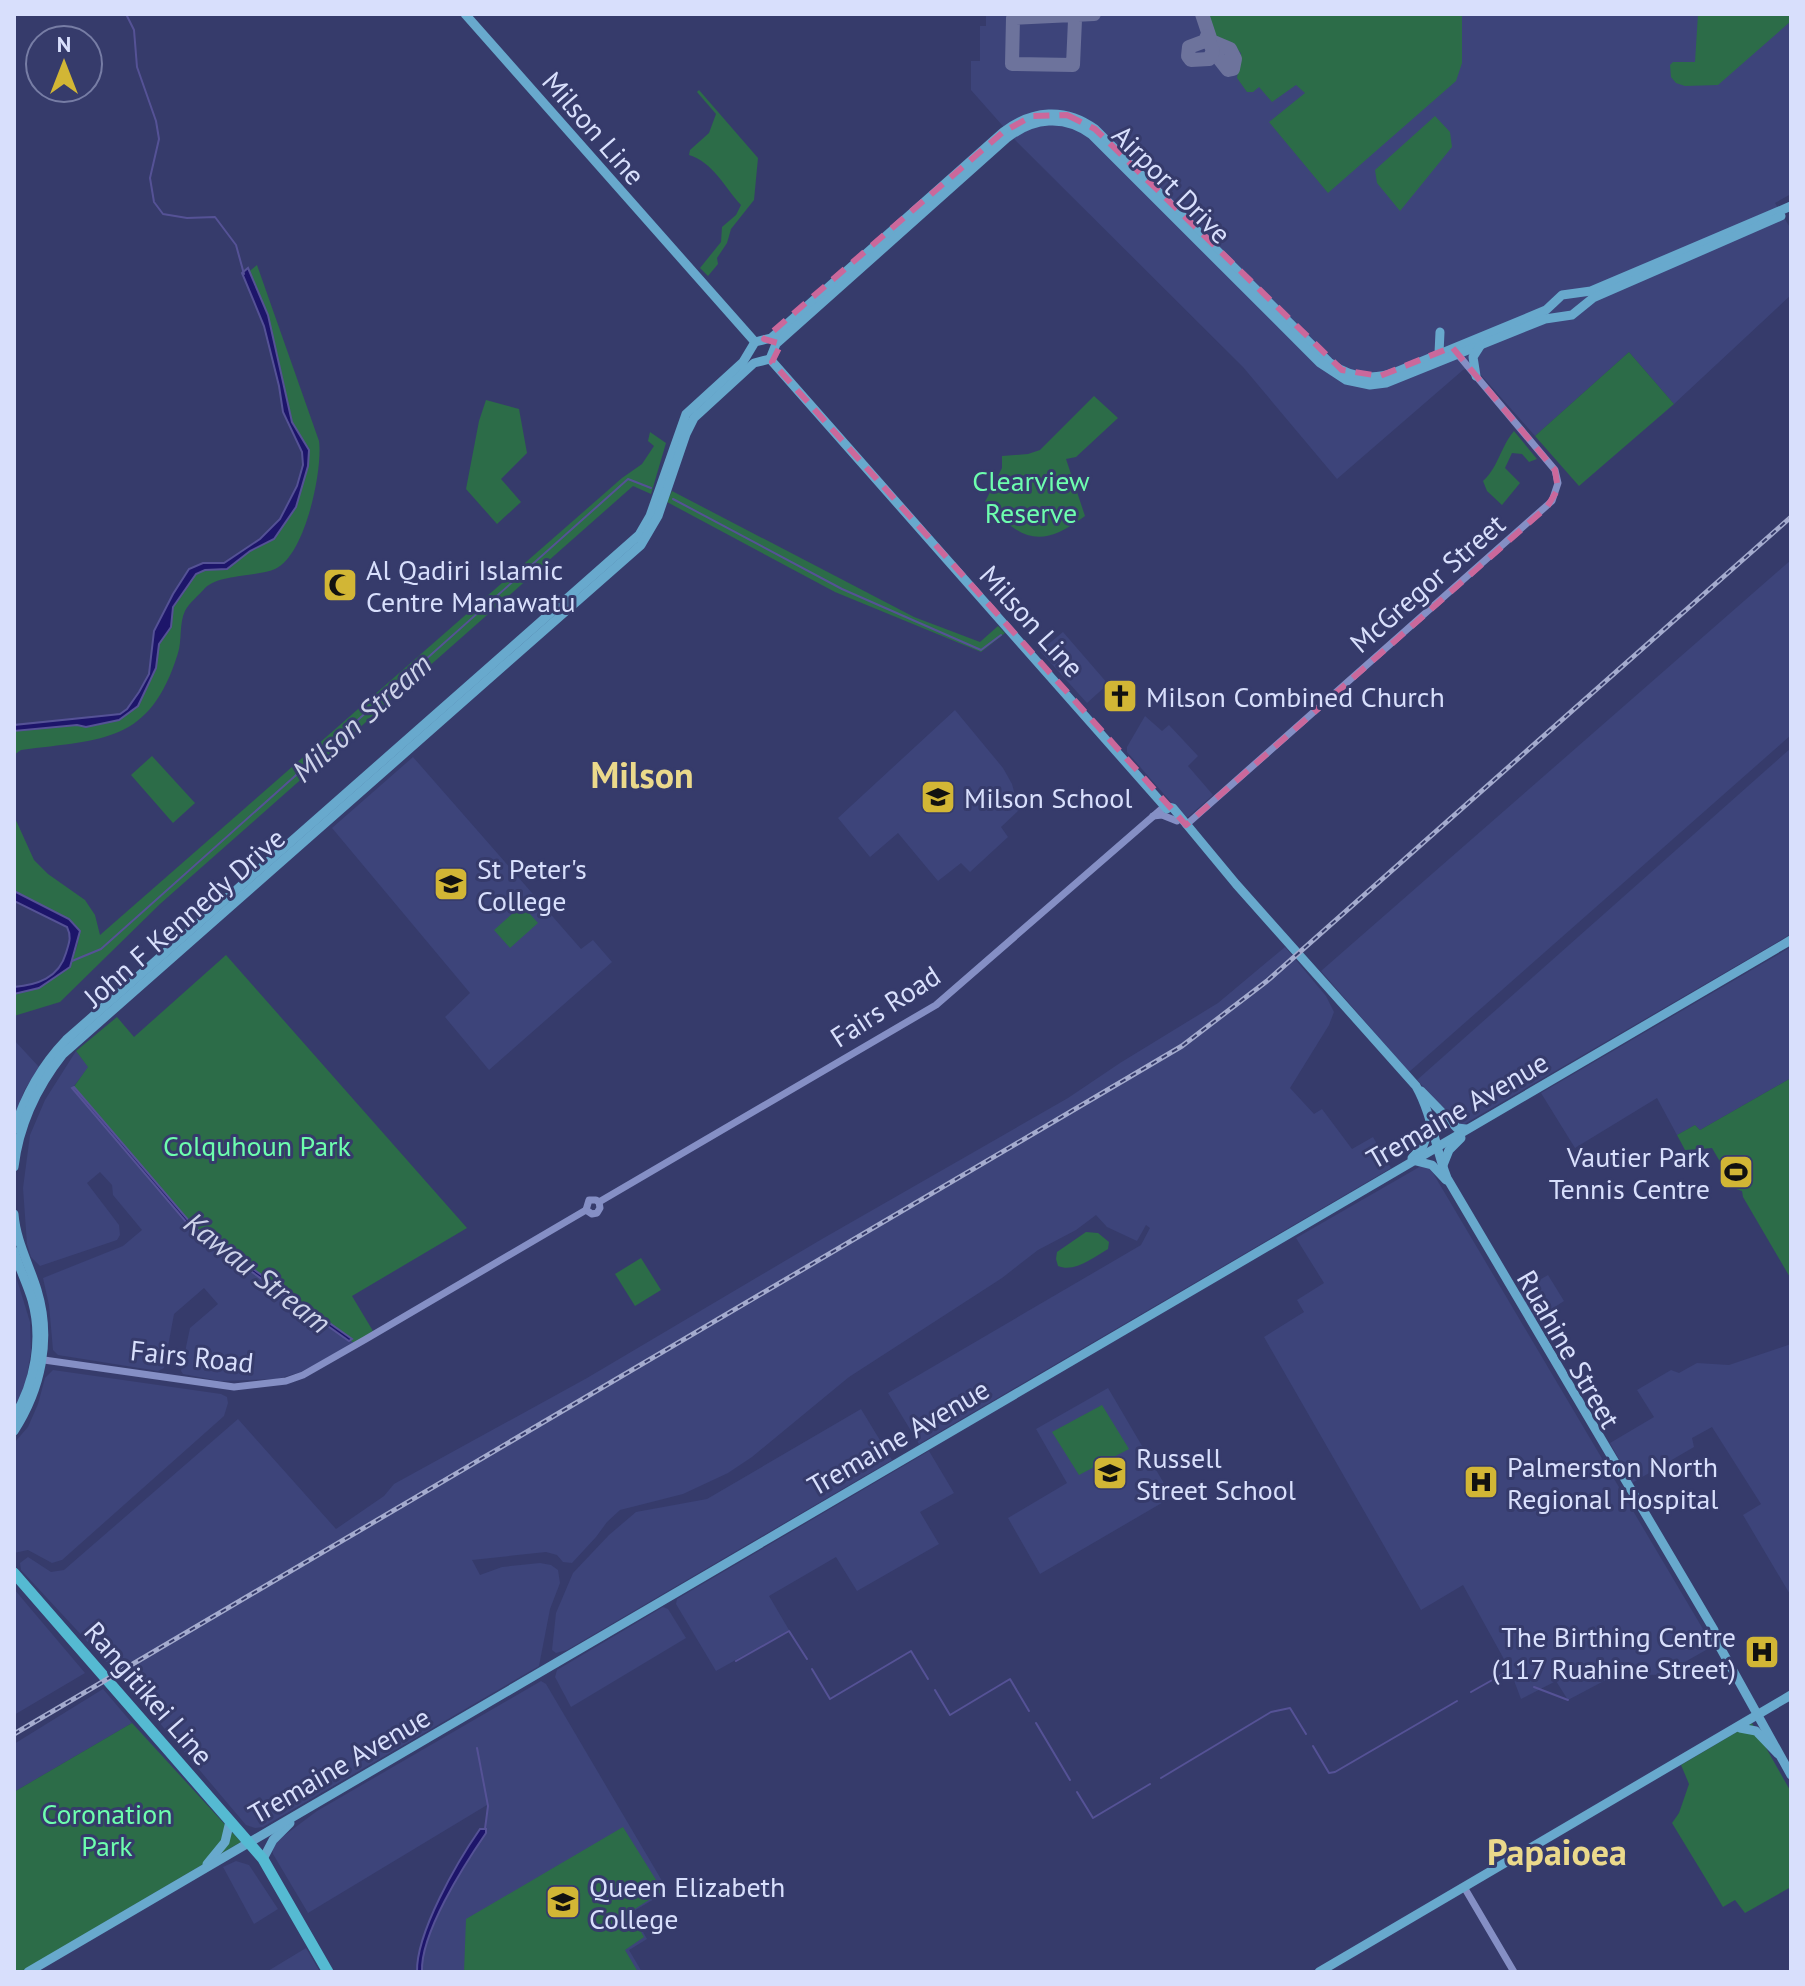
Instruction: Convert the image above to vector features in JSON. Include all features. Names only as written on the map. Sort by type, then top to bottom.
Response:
[{"type":"highway","name":"Rangitikei Line","points":[[14,1573],[263,1859],[328,1972]]},
{"type":"main road","name":"Milson Line","points":[[465,14],[757,344]]},
{"type":"main road","name":"Airport Drive","points":[[757,344],[771,338],[1003,132],[1029,117],[1052,113],[1075,117],[1095,129],[1335,366],[1349,374],[1373,377],[1389,374],[1439,353],[1480,346],[1545,319],[1572,315],[1593,298],[1791,211]]},
{"type":"main road","name":"Airport Drive","points":[[768,357],[776,344],[1007,138],[1034,123],[1056,120],[1092,135],[1320,363],[1339,377],[1362,384],[1386,383],[1546,310],[1558,299]]},
{"type":"main road","name":"Airport Drive","points":[[1570,294],[1591,291],[1791,211]]},
{"type":"main road","points":[[1570,294],[1578,302],[1572,315],[1559,313],[1556,306],[1558,299],[1570,294]]},
{"type":"main road","points":[[1439,353],[1440,332]]},
{"type":"main road","points":[[770,342],[768,357],[755,359],[757,344],[770,342]]},
{"type":"main road","name":"John F Kennedy Drive","points":[[14,1167],[16,1148],[37,1092],[73,1043],[522,646],[639,535],[650,516],[686,414],[743,362],[757,344]]},
{"type":"main road","points":[[1476,376],[1473,357],[1480,346]]},
{"type":"main road","name":"Milson Line","points":[[768,357],[1165,806],[1173,808],[1181,823],[1416,1086],[1436,1148]]},
{"type":"main road","name":"John F Kennedy Drive","points":[[14,1130],[40,1072],[66,1040],[646,538],[658,516],[694,418],[754,363],[768,357]]},
{"type":"main road","name":"Tremaine Avenue","points":[[28,1972],[1791,940]]},
{"type":"main road","points":[[1416,1086],[1457,1128],[1472,1127]]},
{"type":"main road","points":[[1394,1172],[1423,1146],[1429,1121]]},
{"type":"main road","points":[[1443,1168],[1449,1150],[1472,1127]]},
{"type":"main road","name":"Ruahine Street","points":[[1436,1148],[1463,1212],[1709,1633],[1716,1640],[1791,1775]]},
{"type":"main road","points":[[1408,1163],[1427,1162],[1453,1189]]},
{"type":"main road","points":[[14,1214],[19,1243],[40,1302],[44,1327],[33,1395],[14,1431]]},
{"type":"main road","points":[[14,1251],[32,1301],[39,1359],[14,1417]]},
{"type":"main road","points":[[1319,1972],[1791,1695]]},
{"type":"main road","points":[[1737,1729],[1744,1727],[1756,1731],[1782,1757]]},
{"type":"main road","points":[[263,1859],[273,1840],[298,1815]]},
{"type":"main road","points":[[202,1869],[225,1842],[230,1821]]},
{"type":"street","name":"McGregor Street","points":[[1181,823],[1552,501],[1558,483],[1555,470],[1455,351]]},
{"type":"street","name":"Fairs Road","points":[[39,1359],[234,1387],[286,1381],[303,1375],[586,1210],[597,1213],[599,1202],[936,1005],[1165,806]]},
{"type":"street","points":[[1153,816],[1162,815],[1181,823]]},
{"type":"street","points":[[1464,1887],[1514,1972]]},
{"type":"highlighted area","points":[[1067,115],[1095,129],[1342,370],[1380,376],[1452,347],[1555,470],[1558,489],[1547,507],[1186,825],[772,362],[781,344],[764,339],[1003,132],[1032,116]]},
{"type":"shaded area","points":[[986,14],[1791,14],[1791,194],[1775,203],[1791,229],[1791,295],[1674,404],[1629,352],[1535,436],[1473,366],[1463,370],[1337,479],[1243,367],[1017,142],[971,90],[971,61],[980,61],[980,26],[986,26]]},
{"type":"shaded area","points":[[248,268],[268,315],[292,422],[309,450],[308,466],[296,507],[274,539],[250,551],[227,569],[205,570],[196,574],[173,607],[171,627],[159,644],[156,668],[138,706],[119,720],[86,727],[77,725],[14,731],[14,725],[120,714],[127,709],[149,674],[154,631],[189,569],[203,563],[224,563],[260,539],[280,519],[297,486],[303,465],[302,452],[283,412],[264,326],[242,273]]},
{"type":"shaded area","points":[[1791,560],[1791,735],[1409,1072],[1321,971]]},
{"type":"shaded area","points":[[1063,632],[1108,684],[1087,703],[1040,651]]},
{"type":"shaded area","name":"Milson School","points":[[955,710],[1003,768],[1012,784],[1019,810],[1001,827],[1008,837],[970,872],[961,863],[938,881],[898,833],[870,857],[838,818]]},
{"type":"shaded area","points":[[1145,716],[1162,731],[1169,725],[1198,756],[1188,766],[1213,795],[1188,817],[1184,817],[1127,752]]},
{"type":"shaded area","points":[[1791,748],[1791,934],[1461,1126],[1417,1080]]},
{"type":"shaded area","name":"St Peter's College","points":[[413,757],[581,949],[593,940],[612,962],[489,1070],[445,1017],[470,993],[332,828]]},
{"type":"shaded area","points":[[14,891],[69,919],[80,931],[70,967],[39,988],[14,994],[14,987],[39,982],[58,969],[70,937],[67,927],[14,901]]},
{"type":"shaded area","points":[[1285,947],[1326,996],[1334,1012],[1290,1088],[1314,1114],[1322,1109],[1352,1149],[1373,1137],[1391,1168],[919,1444],[888,1393],[1141,1245],[1150,1228],[1146,1225],[1137,1241],[1107,1227],[1096,1215],[1076,1230],[1038,1250],[1002,1278],[849,1377],[728,1473],[683,1494],[620,1510],[572,1563],[563,1562],[557,1555],[546,1552],[472,1560],[480,1575],[502,1567],[540,1563],[558,1570],[560,1583],[550,1609],[539,1666],[263,1827],[246,1825],[125,1682],[21,1570],[20,1563],[28,1557],[51,1572],[64,1570],[238,1419],[336,1529],[384,1496],[394,1484],[587,1378],[1068,1098],[1218,1003]]},
{"type":"shaded area","points":[[1791,947],[1791,1078],[1700,1130],[1695,1125],[1677,1135],[1657,1098],[1575,1148],[1541,1093]]},
{"type":"shaded area","points":[[14,1040],[39,1067],[24,1091],[14,1118]]},
{"type":"shaded area","points":[[76,1051],[89,1067],[73,1087],[354,1343],[301,1372],[277,1379],[220,1381],[183,1374],[181,1371],[190,1328],[218,1304],[204,1288],[174,1314],[164,1368],[158,1371],[58,1355],[53,1350],[43,1278],[123,1246],[142,1230],[113,1195],[112,1185],[100,1172],[87,1183],[119,1225],[117,1240],[40,1266],[31,1257],[27,1244],[23,1188],[30,1135],[45,1100]]},
{"type":"shaded area","points":[[74,1087],[195,1228],[352,1339],[349,1341],[193,1230]]},
{"type":"shaded area","name":"Palmerston North Regional Hospital","points":[[1421,1166],[1430,1168],[1713,1646],[1662,1675],[1617,1674],[1568,1700],[1556,1681],[1521,1699],[1510,1670],[1463,1585],[1421,1610],[1264,1337],[1304,1312],[1297,1300],[1324,1283],[1296,1238]]},
{"type":"shaded area","points":[[14,1270],[30,1322],[31,1351],[26,1382],[14,1409]]},
{"type":"shaded area","points":[[1548,1275],[1564,1301],[1535,1320],[1519,1292]]},
{"type":"shaded area","points":[[1791,1344],[1791,1596],[1743,1515],[1761,1504],[1712,1427],[1692,1438],[1694,1447],[1632,1483],[1610,1443],[1654,1417],[1637,1390],[1671,1370],[1679,1373],[1697,1363],[1729,1365]]},
{"type":"shaded area","points":[[53,1370],[221,1394],[227,1397],[228,1403],[224,1416],[62,1560],[52,1563],[28,1550],[14,1553],[14,1443],[28,1427],[45,1378]]},
{"type":"shaded area","name":"Russell Street School","points":[[1108,1388],[1172,1497],[1040,1574],[1008,1518],[1067,1483],[1036,1429]]},
{"type":"shaded area","points":[[861,1409],[892,1460],[567,1650],[556,1653],[552,1650],[556,1613],[573,1573],[636,1512],[707,1499]]},
{"type":"shaded area","points":[[929,1451],[954,1493],[920,1512],[939,1544],[857,1591],[836,1557],[769,1596],[789,1630],[716,1671],[676,1604],[677,1599]]},
{"type":"shaded area","points":[[14,1589],[85,1673],[14,1715]]},
{"type":"shaded area","points":[[663,1607],[668,1609],[686,1638],[571,1707],[555,1677],[557,1670]]},
{"type":"shaded area","points":[[541,1681],[546,1684],[668,1891],[632,1912],[647,1939],[629,1950],[642,1972],[422,1972],[423,1949],[456,1877],[486,1833],[487,1805],[308,1913],[273,1854],[277,1841],[317,1811]]},
{"type":"shaded area","points":[[103,1689],[132,1723],[14,1792],[14,1744]]},
{"type":"shaded area","points":[[480,1829],[486,1829],[486,1833],[445,1900],[428,1939],[422,1972],[417,1972],[418,1956],[430,1918]]},
{"type":"shaded area","points":[[236,1861],[249,1865],[278,1909],[254,1924],[223,1867]]},
{"type":"shaded area","points":[[306,1948],[320,1972],[266,1972],[268,1971]]},
{"type":"green space","points":[[1205,14],[1462,14],[1462,63],[1456,81],[1328,193],[1269,122],[1305,93],[1296,85],[1272,102],[1259,87],[1247,92],[1237,78],[1241,53],[1230,43],[1212,38]]},
{"type":"green space","points":[[1698,14],[1791,14],[1791,21],[1718,85],[1685,86],[1671,77],[1670,65],[1673,62],[1695,62]]},
{"type":"green space","points":[[699,90],[758,158],[754,200],[731,229],[727,243],[717,258],[718,264],[708,276],[700,268],[721,242],[722,227],[736,215],[741,205],[712,169],[689,155],[690,150],[709,133],[716,114],[697,92]]},
{"type":"green space","points":[[1435,116],[1450,132],[1452,147],[1400,211],[1377,183],[1375,170]]},
{"type":"green space","points":[[257,265],[319,441],[315,491],[295,548],[286,561],[275,569],[211,583],[192,602],[183,616],[179,648],[167,683],[138,721],[120,732],[99,738],[21,750],[14,755],[14,730],[121,717],[136,706],[151,674],[150,662],[170,606],[194,572],[226,566],[249,549],[272,538],[292,510],[306,461],[282,408],[274,355],[245,275]]},
{"type":"green space","points":[[1629,352],[1674,404],[1579,486],[1535,436]]},
{"type":"green space","name":"Clearview Reserve","points":[[1094,396],[1118,418],[1076,457],[1066,459],[1085,516],[1055,534],[1043,537],[1032,536],[1009,525],[985,502],[1002,468],[1002,456],[1040,450]]},
{"type":"green space","points":[[486,400],[519,409],[527,453],[501,479],[521,502],[497,524],[466,489]]},
{"type":"green space","points":[[1514,431],[1537,459],[1529,462],[1522,454],[1512,453],[1505,468],[1520,483],[1502,505],[1487,491],[1483,481]]},
{"type":"green space","points":[[650,432],[666,443],[651,494],[633,486],[160,904],[60,1002],[14,1016],[14,992],[29,991],[70,967],[78,943],[77,929],[14,896],[14,816],[34,860],[85,900],[95,915],[100,935],[622,478],[642,464],[654,446],[648,441]]},
{"type":"green space","points":[[672,491],[914,617],[980,642],[998,626],[1005,633],[981,652],[835,592],[667,502]]},
{"type":"green space","points":[[152,756],[195,803],[173,823],[131,775]]},
{"type":"green space","points":[[522,905],[538,923],[510,948],[494,930]]},
{"type":"green space","name":"Colquhoun Park","points":[[226,955],[467,1228],[352,1296],[373,1331],[354,1343],[194,1228],[73,1088],[88,1067],[76,1051],[117,1017],[134,1037]]},
{"type":"green space","points":[[1791,1078],[1791,1279],[1742,1191],[1736,1189],[1712,1148],[1685,1150],[1677,1135],[1695,1125],[1700,1130]]},
{"type":"green space","points":[[1086,1232],[1098,1233],[1109,1242],[1108,1249],[1078,1266],[1058,1266],[1057,1252]]},
{"type":"green space","points":[[641,1258],[661,1290],[635,1306],[615,1274]]},
{"type":"green space","points":[[1102,1405],[1129,1449],[1079,1475],[1052,1432]]},
{"type":"green space","name":"Coronation Park","points":[[132,1723],[241,1842],[20,1972],[14,1972],[14,1792]]},
{"type":"green space","points":[[1752,1723],[1791,1792],[1791,1887],[1745,1913],[1735,1900],[1723,1907],[1672,1823],[1679,1813],[1689,1784],[1681,1765]]},
{"type":"green space","name":"Queen Elizabeth College","points":[[623,1827],[663,1891],[630,1912],[644,1937],[625,1950],[638,1972],[464,1972],[466,1919]]},
{"type":"waterway","points":[[126,14],[134,30],[137,67],[159,139],[150,178],[154,202],[163,214],[187,218],[215,217],[236,245],[244,274]]},
{"type":"waterway","name":"Milson Stream","points":[[72,961],[101,949],[628,479],[651,488]]},
{"type":"waterway","name":"Milson Stream","points":[[673,499],[842,589],[981,650],[1001,635]]},
{"type":"waterway","points":[[736,1661],[789,1631],[807,1659]]},
{"type":"waterway","points":[[812,1669],[830,1699],[911,1651],[928,1679]]},
{"type":"waterway","points":[[1471,1692],[1503,1674],[1514,1679]]},
{"type":"waterway","points":[[935,1690],[950,1715],[1010,1679],[1029,1711]]},
{"type":"waterway","points":[[1534,1687],[1568,1700]]},
{"type":"waterway","points":[[1313,1746],[1329,1773],[1335,1772],[1457,1701]]},
{"type":"waterway","points":[[1161,1778],[1271,1712],[1290,1708],[1306,1734]]},
{"type":"waterway","points":[[1036,1723],[1070,1780]]},
{"type":"waterway","name":"Kawau Stream","points":[[477,1748],[488,1806],[485,1829]]},
{"type":"waterway","points":[[1077,1792],[1093,1818],[1150,1784]]},
{"type":"taxiway","points":[[1071,15],[1075,20],[1073,65],[1012,64],[1013,18],[1094,14]]},
{"type":"taxiway","points":[[1202,14],[1211,41],[1230,49],[1235,59],[1233,69],[1228,70],[1213,51]]},
{"type":"taxiway","points":[[1207,36],[1213,51],[1209,59],[1191,60],[1189,47],[1205,41],[1207,36]]},
{"type":"railway","points":[[14,1734],[1182,1046],[1267,981],[1791,517]]},
{"type":"place","name":"Al Qadiri Islamic Centre Manawatu","points":[[340,585]]},
{"type":"place","name":"Milson Combined Church","points":[[1120,696]]},
{"type":"place","name":"Milson School","points":[[938,797]]},
{"type":"place","name":"St Peter's College","points":[[451,884]]},
{"type":"place","name":"Vautier Park Tennis Centre","points":[[1736,1172]]},
{"type":"place","name":"Russell Street School","points":[[1110,1473]]},
{"type":"place","name":"Palmerston North Regional Hospital","points":[[1481,1482]]},
{"type":"place","name":"The Birthing Centre (117 Ruahine Street)","points":[[1762,1652]]},
{"type":"place","name":"Queen Elizabeth College","points":[[563,1902]]},
{"type":"district","name":"Milson","points":[[642,774]]},
{"type":"district","name":"Papaioea","points":[[1557,1851]]}]
